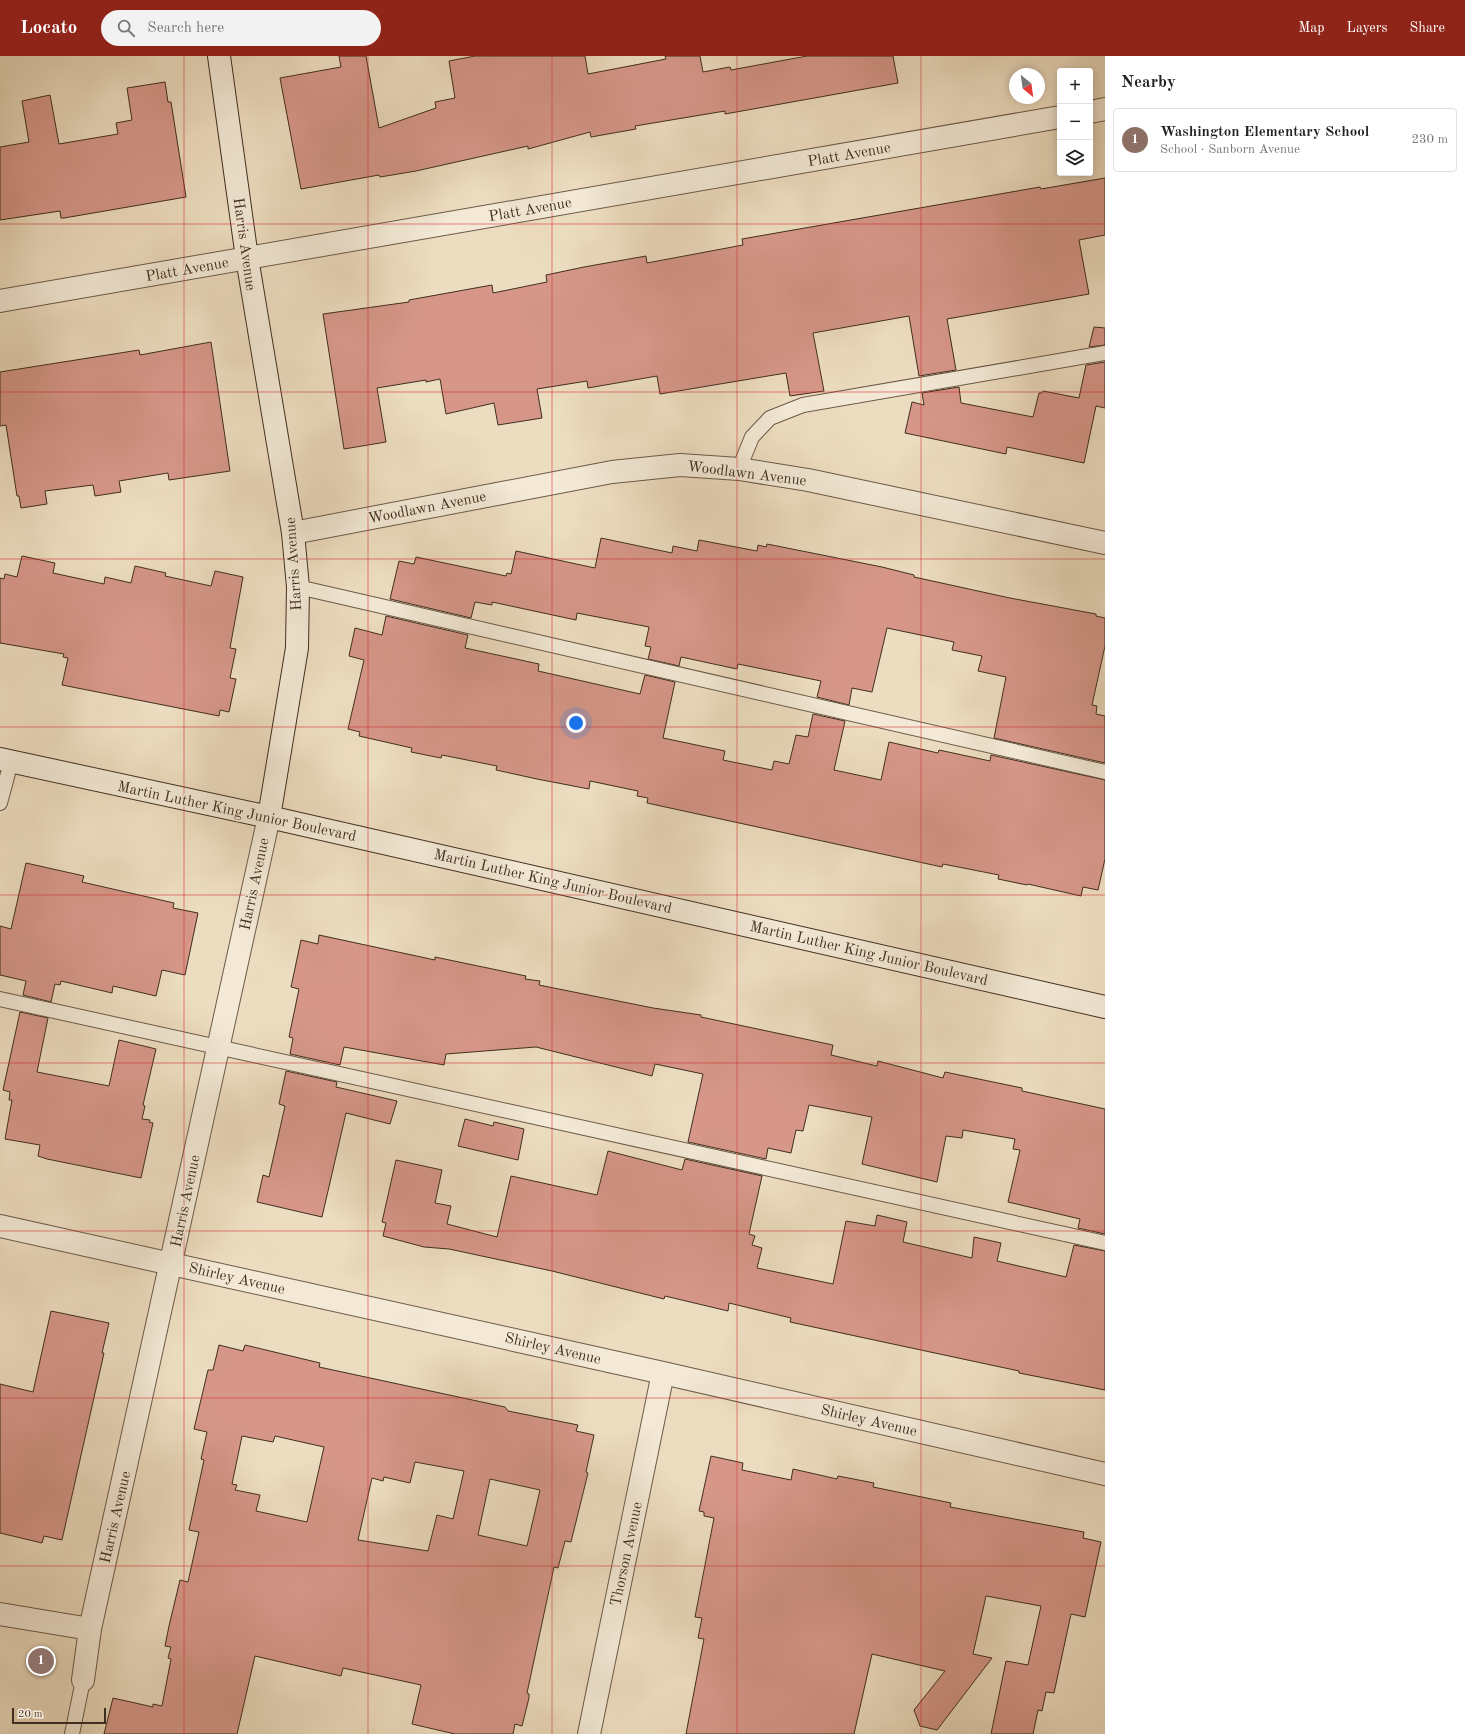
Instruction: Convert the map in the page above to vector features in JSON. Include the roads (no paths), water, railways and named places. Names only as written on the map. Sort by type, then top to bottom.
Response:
[{"type":"street","name":"Harris Avenue","points":[[83,1680],[90,1629],[269,817],[296,648],[298,588],[293,533],[247,258],[219,56]]},
{"type":"street","points":[[1093,112],[1105,110]]},
{"type":"street","name":"Platt Avenue","points":[[0,301],[1057,118]]},
{"type":"street","name":"Woodlawn Avenue","points":[[293,533],[612,472],[680,465],[739,469],[808,480],[1105,543]]},
{"type":"street","name":"Martin Luther King Junior Boulevard","points":[[6,761],[269,817],[1105,1007]]},
{"type":"street","name":"Shirley Avenue","points":[[0,1226],[664,1373],[1105,1474]]},
{"type":"street","name":"Thorson Avenue","points":[[589,1734],[664,1373]]},
{"type":"street","points":[[0,1614],[90,1629]]},
{"type":"lane","points":[[739,469],[752,437],[770,418],[803,405],[1105,353]]},
{"type":"lane","points":[[298,588],[1105,772]]},
{"type":"lane","points":[[0,803],[6,761]]},
{"type":"lane","points":[[0,998],[1105,1242]]},
{"type":"lane","points":[[72,1734],[83,1680]]},
{"type":"place","name":"Washington Elementary School","points":[[41,1661]]}]
